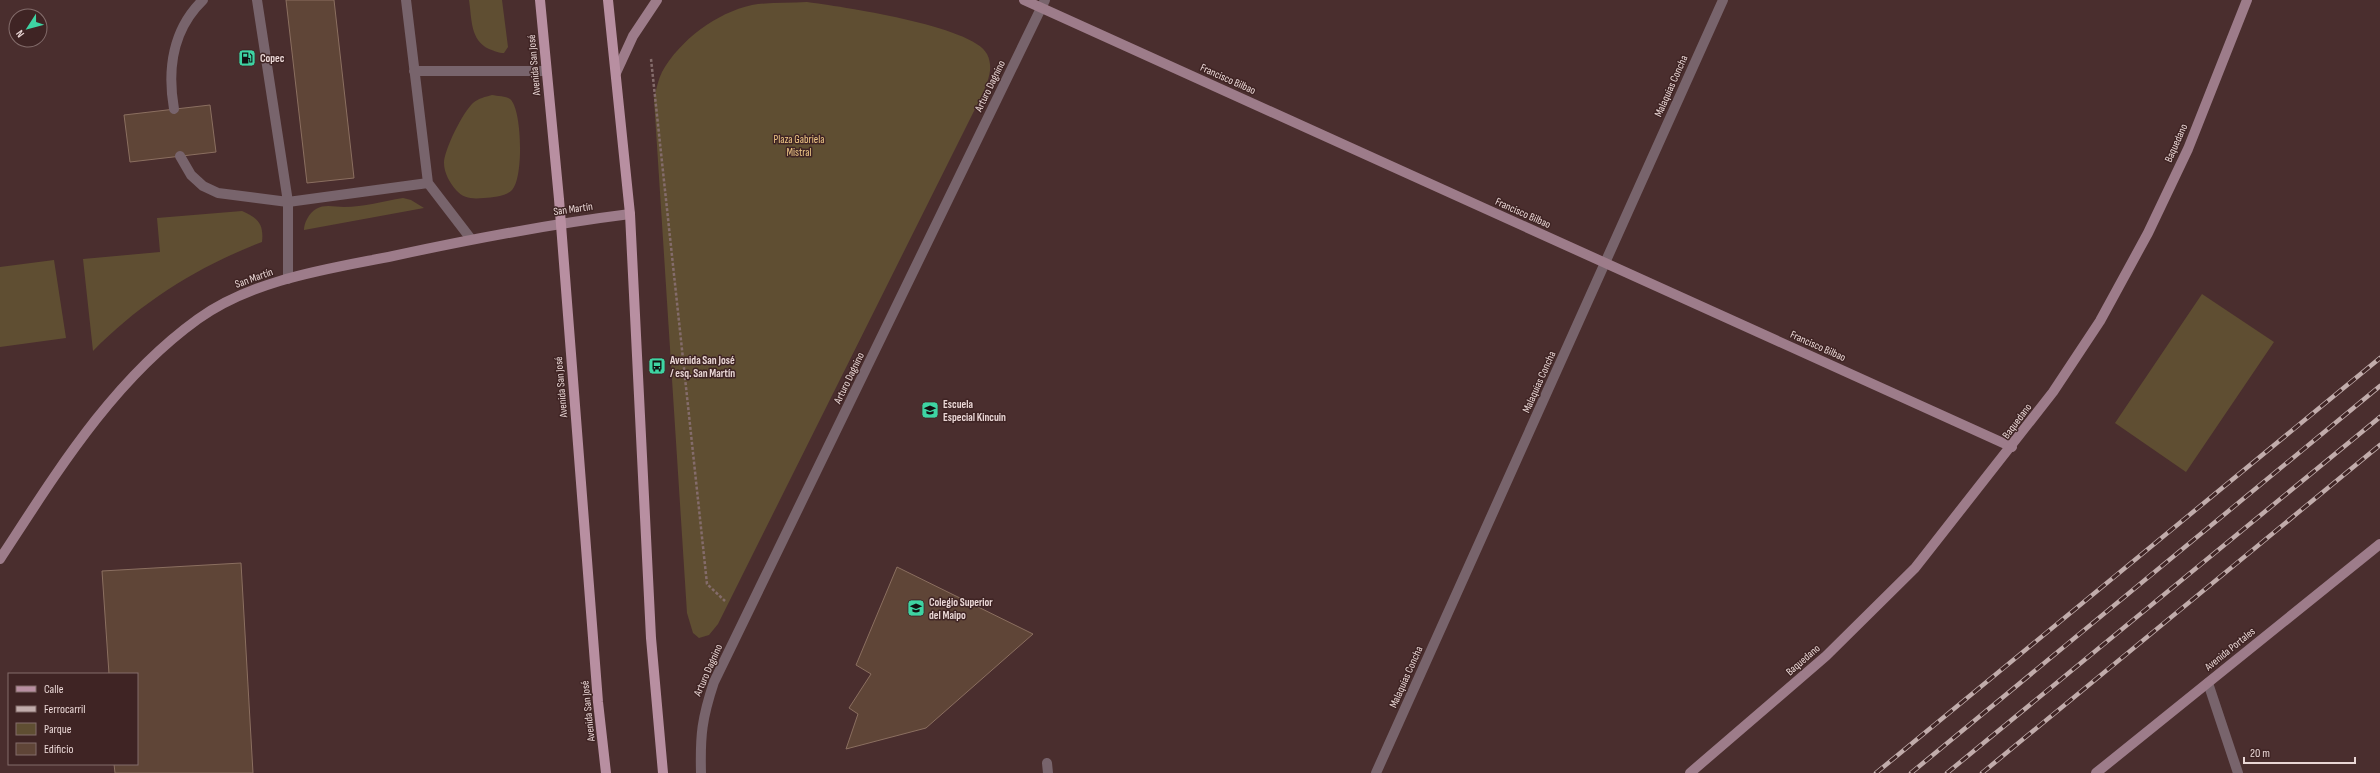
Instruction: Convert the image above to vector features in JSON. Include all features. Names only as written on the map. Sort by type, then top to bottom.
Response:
[{"type":"main road","name":"Avenida San José","points":[[540,0],[560,223],[598,702],[606,773]]},
{"type":"main road","points":[[608,0],[630,214],[651,638],[663,773]]},
{"type":"street","points":[[174,109],[170,88],[171,66],[176,45],[184,25],[203,0]]},
{"type":"street","points":[[256,0],[288,202],[288,279]]},
{"type":"street","points":[[406,0],[428,183],[471,240]]},
{"type":"street","points":[[616,73],[633,36],[646,14],[657,0]]},
{"type":"street","name":"Francisco Bilbao","points":[[1024,0],[1043,4],[1605,263],[2012,447]]},
{"type":"street","name":"Malaquias Concha","points":[[1376,773],[1723,0]]},
{"type":"street","name":"Baquedano","points":[[1690,773],[1826,656],[1915,568],[2012,447],[2053,392],[2100,321],[2148,233],[2188,149],[2247,0]]},
{"type":"street","name":"Arturo Dagnino","points":[[701,773],[700,738],[704,712],[714,682],[1043,4]]},
{"type":"street","points":[[414,72],[546,71]]},
{"type":"street","points":[[180,156],[191,175],[203,186],[218,193],[288,202],[428,183]]},
{"type":"street","name":"San Martín","points":[[0,559],[86,431],[141,369],[199,318],[227,302],[257,288],[288,279],[471,240],[560,223],[630,214]]},
{"type":"street","name":"Avenida Portales","points":[[2096,773],[2380,544]]},
{"type":"street","points":[[2208,683],[2238,773]]},
{"type":"path","points":[[646,14],[706,584],[745,619]]},
{"type":"green space","points":[[469,0],[502,0],[508,47],[504,53],[489,49],[478,40],[473,28]]},
{"type":"green space","name":"Plaza Gabriela Mistral","points":[[807,2],[904,19],[933,26],[958,35],[977,44],[987,54],[990,69],[982,95],[718,624],[709,635],[699,638],[693,633],[687,613],[654,99],[662,72],[670,60],[689,39],[712,21],[725,14],[752,5]]},
{"type":"green space","points":[[492,95],[510,99],[514,105],[517,115],[520,158],[516,183],[512,190],[506,194],[491,197],[469,198],[459,193],[450,181],[444,167],[445,157],[447,149],[464,114],[473,103]]},
{"type":"green space","points":[[403,198],[411,200],[424,208],[304,230],[309,216],[319,207],[359,206]]},
{"type":"green space","points":[[242,211],[252,216],[259,222],[262,231],[262,242],[216,262],[172,287],[151,301],[111,333],[93,351],[83,259],[160,252],[157,218]]},
{"type":"green space","points":[[54,260],[66,338],[0,347],[0,267]]},
{"type":"green space","points":[[2202,294],[2274,342],[2186,472],[2115,423]]},
{"type":"building","points":[[286,0],[334,0],[354,178],[307,183]]},
{"type":"building","points":[[210,105],[216,152],[130,162],[124,115]]},
{"type":"building","points":[[241,563],[253,773],[115,773],[114,765],[138,765],[138,673],[109,673],[102,571]]},
{"type":"building","points":[[897,567],[1033,634],[926,728],[846,749],[858,714],[849,708],[871,674],[856,665]]},
{"type":"railway","points":[[1876,773],[2380,358]]},
{"type":"railway","points":[[1911,773],[2380,386]]},
{"type":"railway","points":[[1947,773],[2380,417]]},
{"type":"railway","points":[[1982,773],[2380,445]]},
{"type":"place","name":"Copec","points":[[247,58]]},
{"type":"place","name":"Avenida San José / esq. San Martín","points":[[657,366]]},
{"type":"place","name":"Escuela Especial Kincuin","points":[[930,410]]},
{"type":"place","name":"Colegio Superior del Maipo","points":[[916,608]]}]
